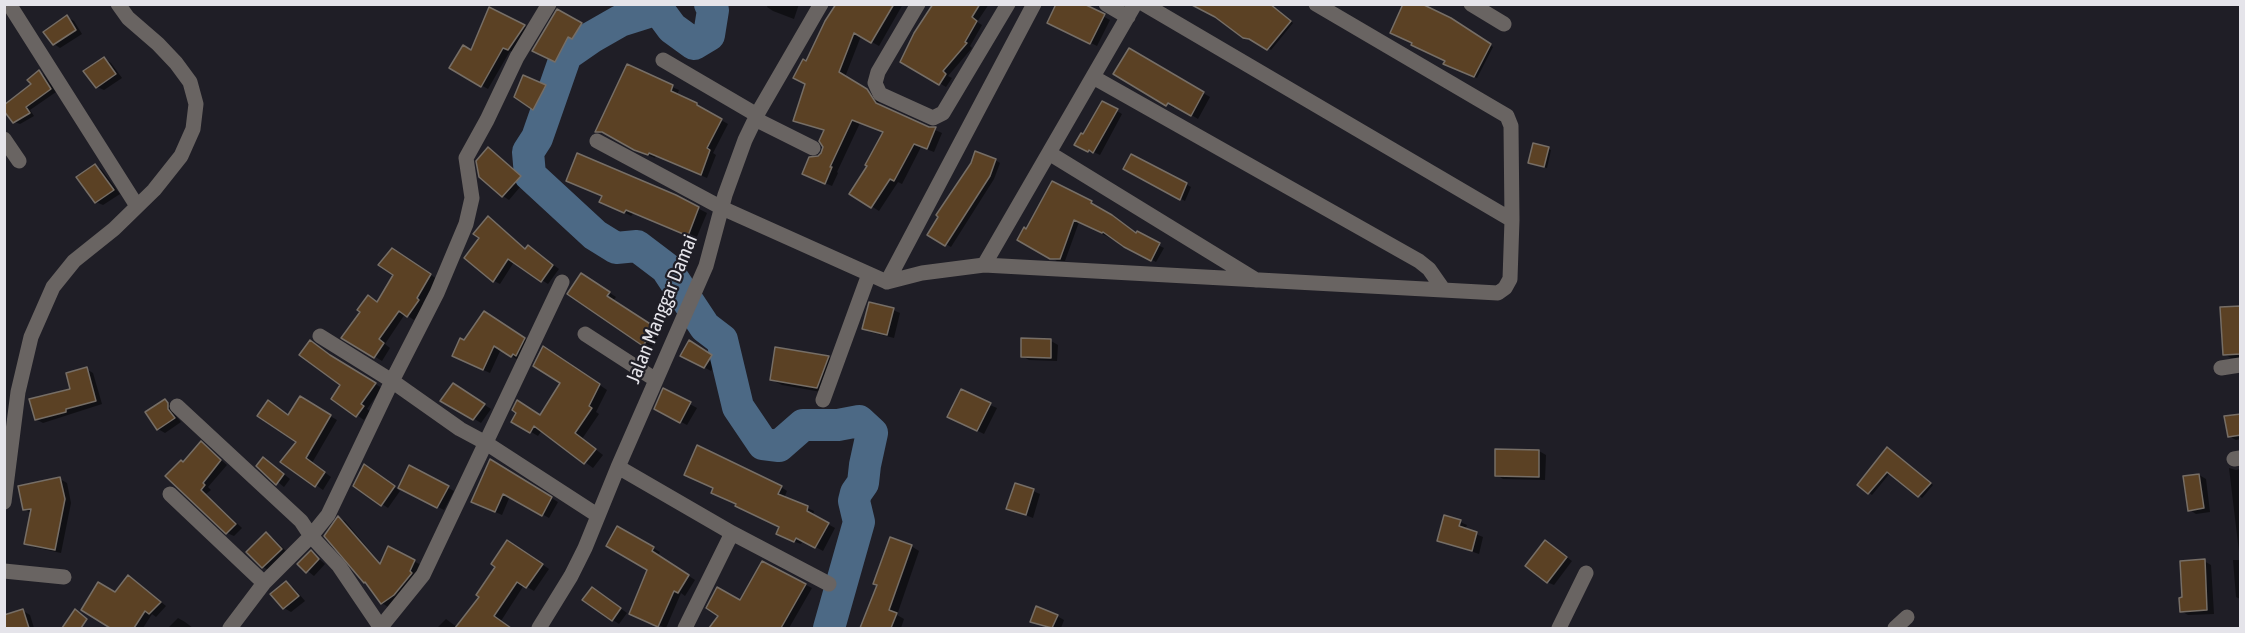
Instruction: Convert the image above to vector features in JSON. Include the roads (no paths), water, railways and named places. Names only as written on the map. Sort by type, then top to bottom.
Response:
[{"type":"street","points":[[9,4],[137,206]]},
{"type":"street","points":[[4,502],[8,441],[18,392],[31,337],[53,287],[74,261],[114,229],[154,190],[181,156],[193,129],[196,104],[190,82],[176,63],[128,18],[118,4]]},
{"type":"street","points":[[230,628],[264,583],[311,536],[328,515],[437,293],[466,224],[472,198],[466,158],[518,57],[549,4]]},
{"type":"street","name":"Jalan Manggar Damai","points":[[539,628],[571,576],[706,266],[722,208],[745,140],[821,4]]},
{"type":"street","points":[[918,4],[878,72],[874,83],[880,94],[933,118],[943,113],[1008,4]]},
{"type":"street","points":[[887,282],[1034,4]]},
{"type":"street","points":[[984,266],[1131,11],[1106,4]]},
{"type":"street","points":[[1144,4],[1512,220]]},
{"type":"street","points":[[597,141],[722,208],[887,282],[922,273],[984,266],[1498,293],[1505,288],[1510,279],[1511,126],[1507,116],[1316,4]]},
{"type":"street","points":[[1471,4],[1504,24]]},
{"type":"street","points":[[663,60],[756,117],[813,148]]},
{"type":"street","points":[[1093,77],[1419,261],[1429,269],[1443,289]]},
{"type":"street","points":[[4,139],[19,161]]},
{"type":"street","points":[[1049,153],[1257,281]]},
{"type":"street","points":[[823,400],[869,274]]},
{"type":"street","points":[[177,406],[301,521],[311,536],[339,566],[381,628],[423,575],[562,282]]},
{"type":"street","points":[[585,334],[656,380]]},
{"type":"street","points":[[320,336],[392,381],[460,429],[486,443],[597,515]]},
{"type":"street","points":[[2221,368],[2241,365]]},
{"type":"street","points":[[618,467],[732,533],[829,584]]},
{"type":"street","points":[[170,494],[264,583]]},
{"type":"street","points":[[685,628],[732,533]]},
{"type":"street","points":[[4,571],[64,577]]},
{"type":"street","points":[[1559,628],[1586,573]]},
{"type":"street","points":[[1895,628],[1907,617]]},
{"type":"waterway","points":[[710,4],[713,10],[709,35],[694,44],[672,28],[658,9],[620,21],[566,55],[537,138],[528,152],[530,175],[595,235],[616,248],[637,246],[666,268],[705,327],[722,340],[738,407],[763,444],[779,446],[803,425],[838,425],[859,421],[872,433],[863,483],[854,501],[859,522],[829,628]]}]
